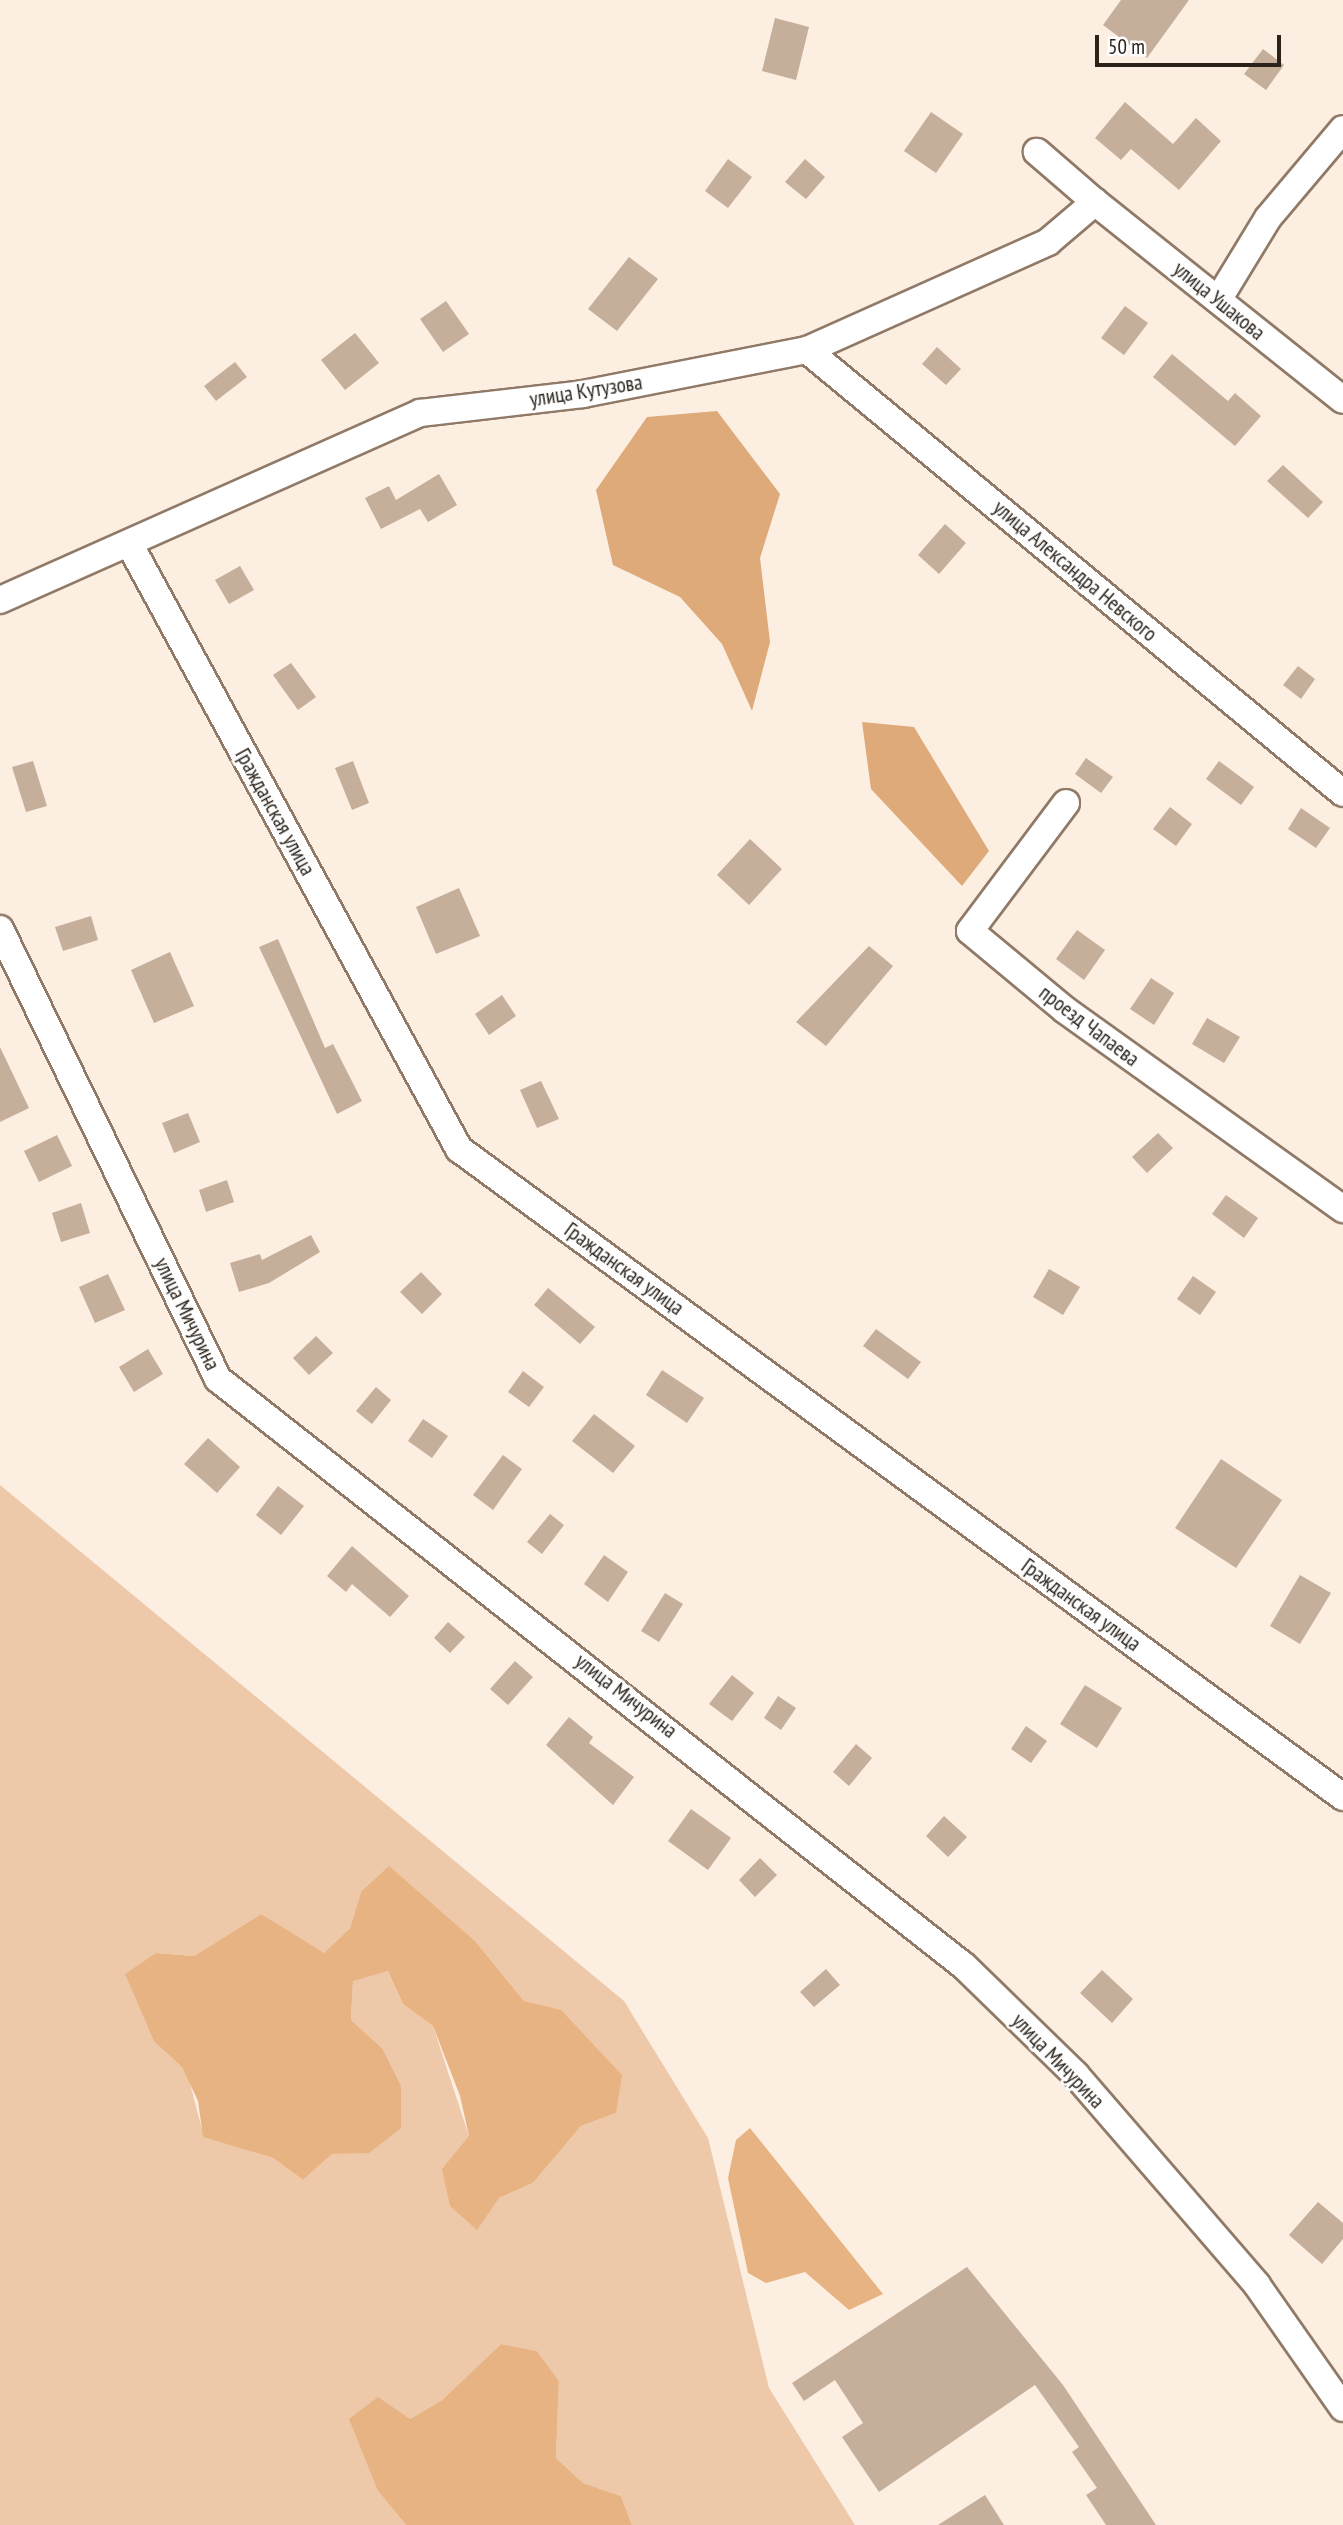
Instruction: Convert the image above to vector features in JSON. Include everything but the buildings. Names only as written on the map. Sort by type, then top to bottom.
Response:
[{"type":"street","points":[[1218,300],[1268,218],[1343,129]]},
{"type":"street","points":[[1037,152],[1095,202]]},
{"type":"street","name":"улица Ушакова","points":[[1095,202],[1343,400]]},
{"type":"street","name":"улица Кутузова","points":[[0,600],[130,545],[419,414],[583,394],[807,350],[1048,243],[1095,202]]},
{"type":"street","name":"улица Александра Невского","points":[[807,350],[1343,793]]},
{"type":"street","name":"Гражданская улица","points":[[130,545],[459,1149],[1343,1797]]},
{"type":"street","name":"проезд Чапаева","points":[[1066,803],[970,931],[1065,1010],[1343,1209]]},
{"type":"street","name":"улица Мичурина","points":[[0,929],[218,1379],[964,1966],[1076,2075],[1258,2285],[1343,2408]]},
{"type":"shaded area","points":[[717,411],[780,494],[760,558],[770,642],[752,711],[722,644],[680,597],[613,565],[596,490],[647,417]]},
{"type":"shaded area","points":[[862,722],[914,727],[989,851],[962,886],[871,789]]},
{"type":"shaded area","points":[[0,1485],[624,2001],[708,2138],[769,2388],[855,2525],[632,2525],[621,2496],[583,2483],[556,2458],[559,2381],[537,2351],[501,2344],[442,2400],[410,2419],[378,2491],[406,2525],[0,2525]],"holes":[[[361,1892],[476,1942],[524,2001],[561,2011],[616,2113],[581,2126],[533,2183],[499,2198],[469,2136],[433,2026],[403,2004],[388,1971],[353,1980],[351,2020],[382,2048],[370,2152],[332,2154],[303,2180],[273,2158],[204,2137],[156,1953],[194,1956],[261,1914],[323,1954],[350,1928]]]},
{"type":"shaded area","points":[[389,1866],[476,1942],[524,2001],[561,2010],[622,2075],[616,2113],[581,2126],[533,2183],[499,2198],[477,2230],[450,2206],[442,2169],[469,2136],[460,2096],[433,2026],[403,2004],[388,1971],[353,1981],[351,2020],[382,2048],[401,2086],[401,2128],[369,2153],[332,2154],[303,2180],[273,2158],[203,2137],[198,2101],[182,2067],[154,2041],[125,1974],[156,1953],[194,1956],[261,1914],[324,1953],[350,1928],[361,1892]]},
{"type":"shaded area","points":[[750,2128],[883,2294],[849,2310],[805,2272],[766,2283],[748,2273],[728,2178],[736,2140]]},
{"type":"shaded area","points":[[501,2344],[537,2351],[559,2381],[556,2458],[583,2483],[621,2496],[632,2525],[406,2525],[378,2491],[349,2419],[378,2397],[410,2419],[442,2400]]}]
